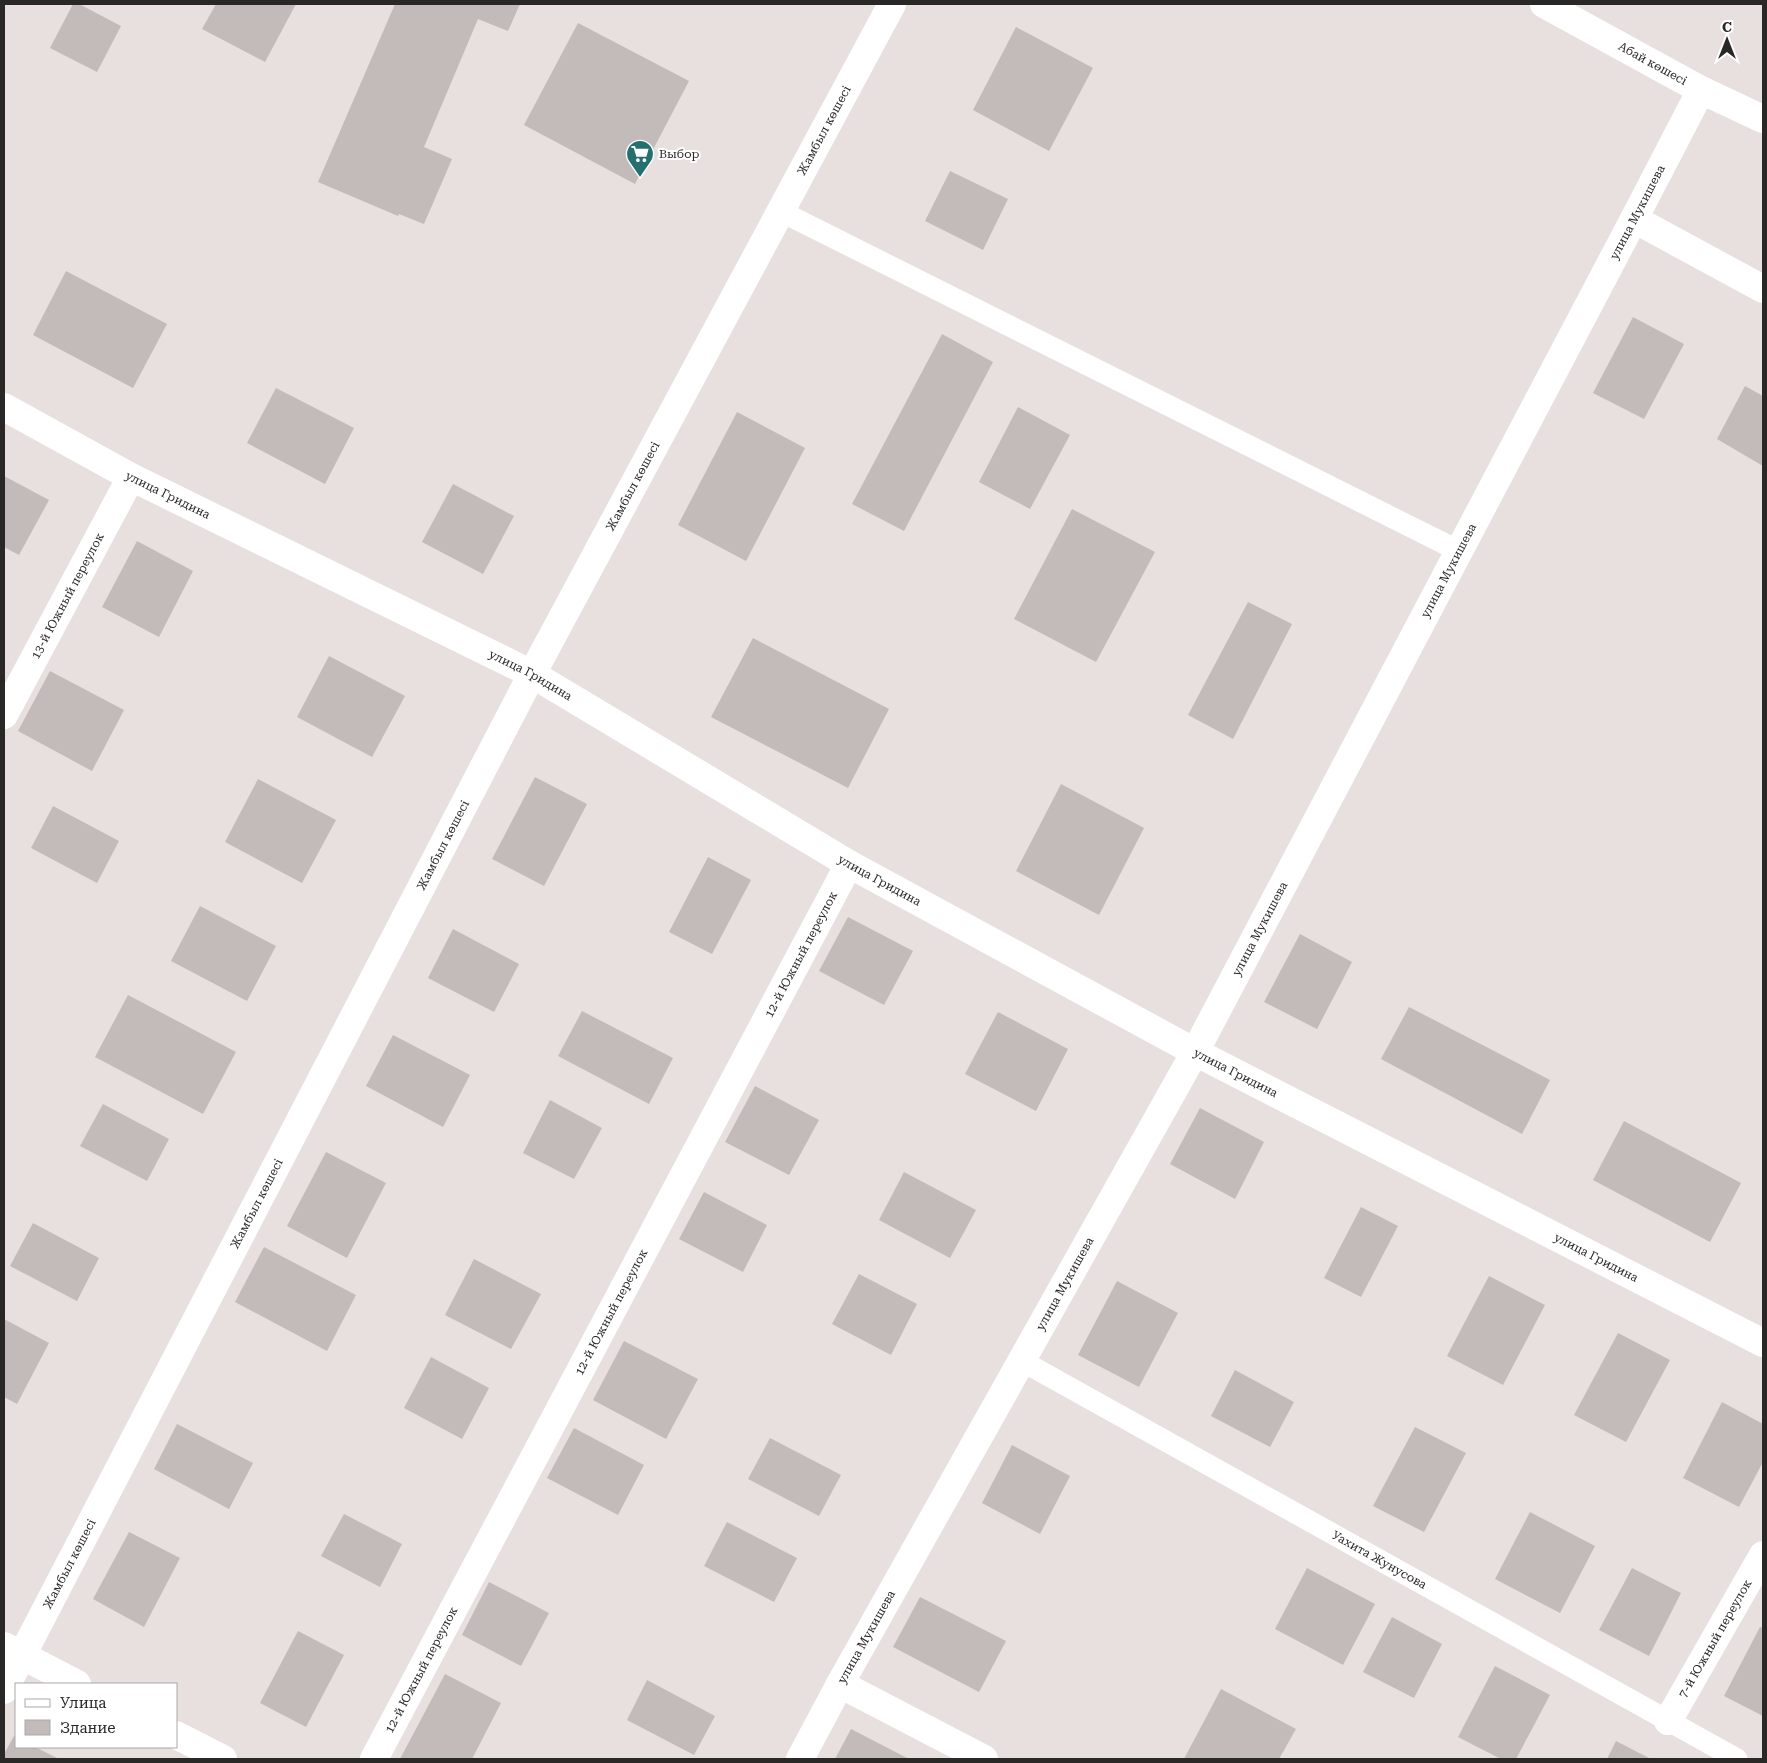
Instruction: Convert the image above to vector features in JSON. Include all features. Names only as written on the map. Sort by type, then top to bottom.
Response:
[{"type":"street","name":"Жамбыл көшесі","points":[[4,1690],[13,1651],[532,674],[892,4]]},
{"type":"street","name":"Абай көшесі","points":[[1544,4],[1700,90],[1763,119]]},
{"type":"street","name":"улица Мукишева","points":[[800,1759],[840,1684],[1195,1052],[1634,219],[1700,90]]},
{"type":"street","points":[[1634,219],[1763,289]]},
{"type":"street","name":"улица Гридина","points":[[4,407],[131,477],[532,674],[849,864],[1195,1052],[1763,1343]]},
{"type":"street","name":"13-й Южный переулок","points":[[4,715],[131,477]]},
{"type":"street","name":"12-й Южный переулок","points":[[374,1759],[849,864]]},
{"type":"street","name":"7-й Южный переулок","points":[[1668,1721],[1763,1556]]},
{"type":"street","points":[[13,1651],[75,1683]]},
{"type":"street","points":[[840,1684],[984,1759]]},
{"type":"street","points":[[178,1736],[223,1759]]},
{"type":"lane","points":[[780,211],[1459,551]]},
{"type":"lane","name":"Уахита Жунусова","points":[[1022,1360],[1737,1759]]},
{"type":"building","points":[[73,4],[79,4],[121,26],[97,72],[50,48]]},
{"type":"building","points":[[216,4],[296,4],[265,62],[202,29]]},
{"type":"building","points":[[395,4],[520,4],[508,31],[478,19],[424,147],[452,159],[424,224],[399,214],[398,216],[318,182]]},
{"type":"building","points":[[578,23],[689,81],[635,184],[524,125]]},
{"type":"building","points":[[1016,27],[1093,68],[1049,151],[973,110]]},
{"type":"building","points":[[950,171],[1008,199],[983,250],[925,221]]},
{"type":"building","points":[[66,271],[167,324],[133,388],[33,335]]},
{"type":"building","points":[[1633,317],[1684,344],[1644,419],[1593,393]]},
{"type":"building","points":[[942,334],[993,362],[904,531],[852,504]]},
{"type":"building","points":[[1745,386],[1763,396],[1763,466],[1717,439]]},
{"type":"building","points":[[276,388],[354,428],[325,484],[247,443]]},
{"type":"building","points":[[1018,407],[1070,435],[1030,509],[979,482]]},
{"type":"building","points":[[737,412],[805,448],[746,561],[678,525]]},
{"type":"building","points":[[4,476],[49,500],[19,555],[4,547]]},
{"type":"building","points":[[453,484],[514,516],[483,574],[422,542]]},
{"type":"building","points":[[1072,509],[1155,552],[1096,662],[1014,619]]},
{"type":"building","points":[[137,541],[193,571],[159,637],[102,607]]},
{"type":"building","points":[[1248,602],[1292,624],[1233,739],[1188,715]]},
{"type":"building","points":[[753,638],[889,709],[848,788],[711,717]]},
{"type":"building","points":[[329,656],[405,696],[372,757],[297,717]]},
{"type":"building","points":[[50,671],[124,710],[92,771],[18,731]]},
{"type":"building","points":[[535,777],[587,804],[544,886],[492,859]]},
{"type":"building","points":[[258,779],[336,820],[302,883],[225,842]]},
{"type":"building","points":[[1061,784],[1144,828],[1099,915],[1016,871]]},
{"type":"building","points":[[53,806],[119,841],[97,883],[31,848]]},
{"type":"building","points":[[708,857],[751,880],[712,954],[669,932]]},
{"type":"building","points":[[200,906],[276,946],[247,1001],[171,961]]},
{"type":"building","points":[[848,917],[913,951],[884,1005],[819,971]]},
{"type":"building","points":[[453,929],[519,964],[494,1012],[428,978]]},
{"type":"building","points":[[1300,934],[1352,962],[1317,1029],[1264,1002]]},
{"type":"building","points":[[128,995],[236,1052],[203,1114],[95,1057]]},
{"type":"building","points":[[1409,1007],[1550,1080],[1522,1134],[1381,1059]]},
{"type":"building","points":[[582,1011],[673,1058],[649,1104],[558,1056]]},
{"type":"building","points":[[998,1012],[1068,1049],[1036,1111],[965,1074]]},
{"type":"building","points":[[393,1035],[470,1075],[443,1127],[366,1086]]},
{"type":"building","points":[[755,1086],[819,1120],[789,1175],[725,1142]]},
{"type":"building","points":[[550,1100],[602,1128],[574,1179],[523,1153]]},
{"type":"building","points":[[103,1104],[169,1139],[147,1181],[80,1146]]},
{"type":"building","points":[[1200,1108],[1264,1142],[1235,1199],[1170,1164]]},
{"type":"building","points":[[1624,1121],[1741,1183],[1710,1242],[1593,1180]]},
{"type":"building","points":[[326,1152],[386,1183],[347,1258],[287,1226]]},
{"type":"building","points":[[904,1172],[976,1210],[950,1258],[879,1220]]},
{"type":"building","points":[[704,1192],[767,1225],[743,1272],[679,1239]]},
{"type":"building","points":[[1361,1207],[1398,1226],[1361,1297],[1324,1278]]},
{"type":"building","points":[[33,1223],[99,1258],[77,1301],[10,1266]]},
{"type":"building","points":[[264,1247],[356,1295],[327,1351],[235,1302]]},
{"type":"building","points":[[474,1259],[541,1294],[511,1349],[445,1315]]},
{"type":"building","points":[[859,1274],[917,1304],[891,1355],[832,1324]]},
{"type":"building","points":[[1489,1276],[1545,1305],[1503,1385],[1447,1356]]},
{"type":"building","points":[[1117,1281],[1178,1313],[1139,1387],[1078,1355]]},
{"type":"building","points":[[4,1319],[49,1343],[17,1404],[4,1397]]},
{"type":"building","points":[[1618,1333],[1670,1360],[1626,1442],[1574,1415]]},
{"type":"building","points":[[624,1341],[698,1379],[666,1439],[593,1400]]},
{"type":"building","points":[[431,1357],[489,1388],[462,1439],[404,1408]]},
{"type":"building","points":[[1235,1370],[1294,1402],[1270,1447],[1211,1416]]},
{"type":"building","points":[[1722,1402],[1763,1424],[1763,1462],[1739,1507],[1683,1478]]},
{"type":"building","points":[[177,1424],[253,1463],[229,1509],[154,1469]]},
{"type":"building","points":[[1415,1427],[1466,1453],[1424,1532],[1373,1506]]},
{"type":"building","points":[[574,1428],[644,1465],[618,1515],[547,1478]]},
{"type":"building","points":[[770,1438],[841,1475],[819,1516],[748,1479]]},
{"type":"building","points":[[1012,1445],[1070,1476],[1040,1534],[982,1503]]},
{"type":"building","points":[[1530,1512],[1595,1546],[1560,1613],[1495,1579]]},
{"type":"building","points":[[344,1514],[402,1544],[380,1587],[321,1556]]},
{"type":"building","points":[[727,1522],[797,1558],[774,1602],[704,1566]]},
{"type":"building","points":[[129,1532],[180,1558],[144,1627],[93,1599]]},
{"type":"building","points":[[1307,1568],[1375,1604],[1343,1665],[1275,1629]]},
{"type":"building","points":[[1632,1568],[1681,1593],[1649,1656],[1599,1630]]},
{"type":"building","points":[[489,1582],[549,1613],[521,1666],[462,1635]]},
{"type":"building","points":[[920,1597],[1006,1641],[979,1692],[893,1647]]},
{"type":"building","points":[[1392,1617],[1442,1644],[1414,1698],[1363,1672]]},
{"type":"building","points":[[1760,1627],[1763,1628],[1763,1716],[1724,1696]]},
{"type":"building","points":[[298,1631],[344,1655],[306,1727],[260,1703]]},
{"type":"building","points":[[1495,1666],[1550,1695],[1516,1759],[1501,1759],[1458,1737]]},
{"type":"building","points":[[445,1674],[501,1703],[472,1759],[400,1759]]},
{"type":"building","points":[[647,1680],[715,1716],[694,1755],[627,1720]]},
{"type":"building","points":[[1221,1689],[1296,1729],[1279,1759],[1184,1759]]},
{"type":"building","points":[[851,1729],[909,1759],[835,1759]]},
{"type":"building","points":[[14,1736],[15,1748],[37,1748],[59,1759],[4,1759],[4,1754]]},
{"type":"building","points":[[1616,1741],[1651,1759],[1607,1759]]},
{"type":"place","name":"Выбор","points":[[640,178]]}]
